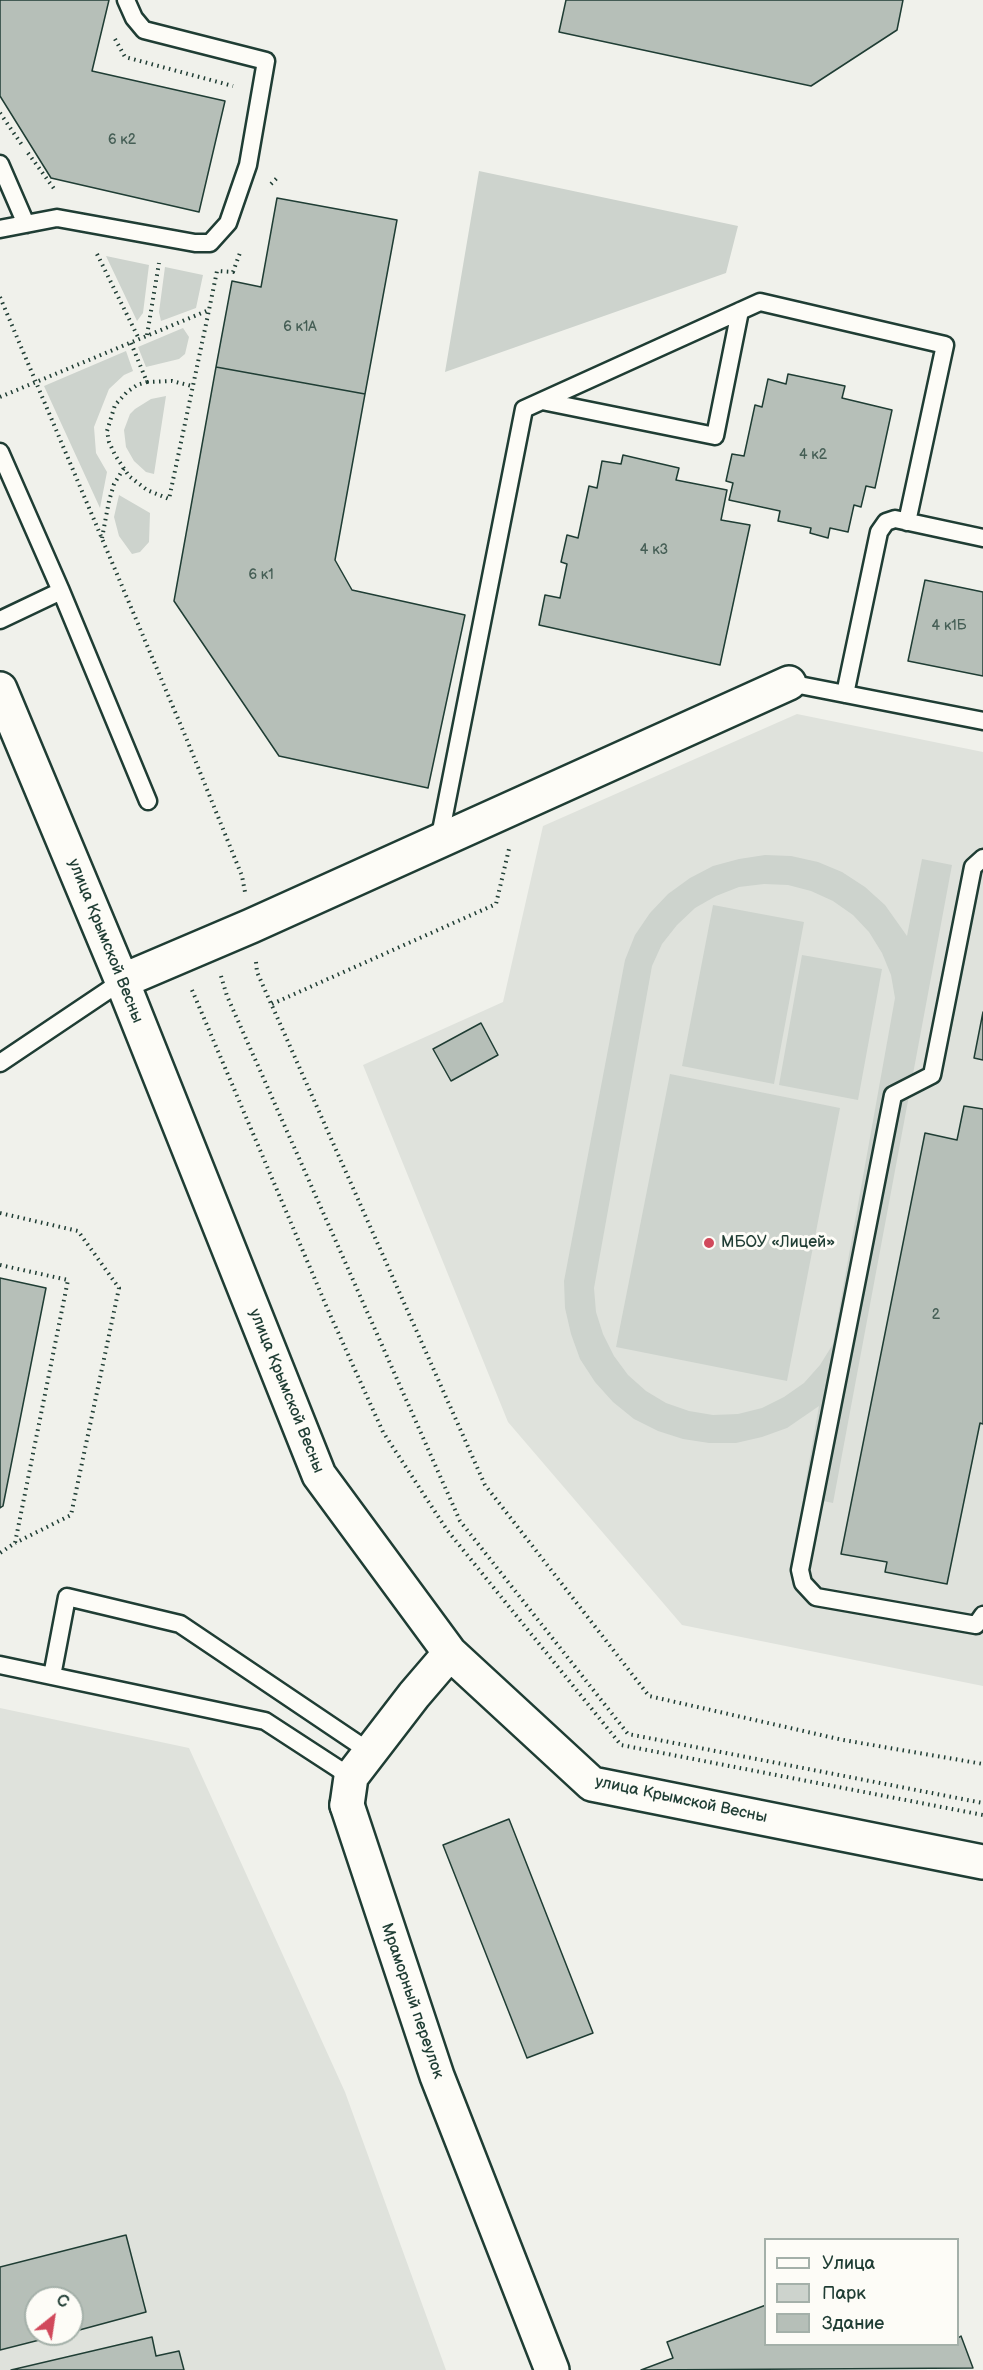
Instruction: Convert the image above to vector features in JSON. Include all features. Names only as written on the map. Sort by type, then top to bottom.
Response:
[{"type":"street","points":[[122,981],[251,926],[789,683]]},
{"type":"street","name":"улица Крымской Весны","points":[[0,689],[122,981],[319,1475],[450,1653],[592,1784],[983,1863]]},
{"type":"street","points":[[356,1778],[450,1653]]},
{"type":"street","name":"Мраморный переулок","points":[[356,1778],[437,2076],[552,2370]]},
{"type":"lane","points":[[0,229],[57,218],[195,243],[210,243],[218,237],[228,223],[248,165],[266,61],[144,30],[134,18],[126,0]]},
{"type":"lane","points":[[0,164],[26,224]]},
{"type":"lane","points":[[439,841],[524,409],[760,302],[945,345],[907,522]]},
{"type":"lane","points":[[542,401],[716,436],[740,311]]},
{"type":"lane","points":[[0,452],[61,591],[148,801]]},
{"type":"lane","points":[[845,694],[879,532],[886,522],[895,519],[983,537]]},
{"type":"lane","points":[[0,620],[61,591]]},
{"type":"lane","points":[[789,683],[983,721]]},
{"type":"lane","points":[[983,858],[973,867],[932,1074],[893,1095],[800,1570],[802,1583],[816,1597],[976,1625],[983,1615]]},
{"type":"lane","points":[[0,1062],[122,981]]},
{"type":"lane","points":[[52,1676],[67,1598],[180,1624],[356,1778]]},
{"type":"lane","points":[[0,1665],[265,1721],[356,1778]]},
{"type":"path","points":[[115,36],[125,57],[228,83],[235,87]]},
{"type":"path","points":[[0,113],[52,189],[63,194]]},
{"type":"path","points":[[268,186],[279,176]]},
{"type":"path","points":[[106,251],[95,249],[139,339]]},
{"type":"path","points":[[205,269],[233,272],[242,250]]},
{"type":"path","points":[[147,336],[159,260]]},
{"type":"path","points":[[192,386],[172,381],[147,382],[137,385],[120,399],[107,431],[115,455],[129,476],[147,490],[169,499],[217,271]]},
{"type":"path","points":[[0,297],[242,876],[257,972],[485,1485],[649,1696],[843,1740],[983,1764]]},
{"type":"path","points":[[0,397],[208,310]]},
{"type":"path","points":[[131,343],[147,382]]},
{"type":"path","points":[[102,540],[114,484],[124,468]]},
{"type":"path","points":[[272,1004],[496,904],[511,840]]},
{"type":"path","points":[[219,969],[227,996],[460,1521],[628,1734],[983,1803]]},
{"type":"path","points":[[189,982],[328,1310],[383,1432],[447,1530],[621,1745],[983,1815]]},
{"type":"path","points":[[0,1214],[78,1231],[120,1288],[71,1515],[15,1543],[0,1554]]},
{"type":"path","points":[[0,1265],[68,1280],[15,1543]]},
{"type":"shaded area","name":"МБОУ «Лицей»","points":[[797,714],[983,752],[983,1686],[682,1625],[508,1422],[363,1065],[503,1002],[543,826]]},
{"type":"shaded area","points":[[0,1708],[189,1748],[345,2092],[446,2370],[0,2370]]},
{"type":"green space","points":[[479,171],[738,226],[726,273],[445,372]]},
{"type":"green space","points":[[106,256],[149,265],[143,313],[137,321]]},
{"type":"green space","points":[[165,267],[203,275],[196,308],[161,321],[159,312]]},
{"type":"green space","points":[[183,328],[189,337],[185,354],[179,359],[146,367],[138,347]]},
{"type":"green space","points":[[126,351],[133,371],[124,375],[109,389],[94,427],[96,453],[107,472],[100,508],[44,386]]},
{"type":"green space","points":[[166,396],[154,474],[146,472],[134,461],[126,447],[124,430],[130,414],[135,409],[151,399]]},
{"type":"green space","points":[[119,495],[150,513],[149,542],[140,552],[132,554],[119,536],[114,517]]},
{"type":"green space","points":[[765,855],[791,856],[818,862],[842,872],[865,887],[885,905],[907,936],[922,859],[952,865],[833,1503],[803,1497],[819,1406],[787,1428],[736,1443],[709,1443],[683,1439],[658,1431],[634,1419],[613,1402],[595,1382],[580,1359],[565,1308],[564,1281],[625,960],[635,935],[650,913],[668,894],[690,878],[713,866]],"holes":[[[764,884],[788,885],[811,891],[833,901],[853,915],[869,932],[882,953],[891,975],[895,998],[833,1344],[820,1365],[804,1383],[784,1397],[762,1408],[738,1414],[713,1415],[689,1411],[666,1403],[646,1391],[628,1375],[614,1356],[603,1334],[596,1312],[594,1288],[652,966],[662,944],[695,908],[716,896],[739,887]]]},
{"type":"green space","points":[[713,905],[804,922],[774,1084],[682,1066]]},
{"type":"green space","points":[[802,955],[882,969],[858,1100],[779,1085]]},
{"type":"green space","points":[[670,1074],[840,1108],[787,1381],[616,1347]]},
{"type":"building","points":[[0,0],[109,0],[92,71],[225,101],[199,212],[51,178],[0,96]]},
{"type":"building","points":[[566,0],[903,0],[897,30],[811,86],[559,32]]},
{"type":"building","points":[[277,198],[397,220],[365,394],[216,367],[232,281],[261,287]]},
{"type":"building","points":[[216,367],[365,394],[335,560],[352,590],[465,615],[428,788],[279,756],[174,601]]},
{"type":"building","points":[[788,374],[845,386],[842,398],[892,410],[875,488],[866,486],[861,507],[854,505],[848,532],[830,528],[828,538],[810,533],[811,528],[778,521],[780,511],[729,500],[733,483],[726,481],[732,454],[744,456],[755,405],[762,407],[768,379],[786,384]]},
{"type":"building","points":[[623,455],[679,468],[676,480],[727,490],[721,520],[750,525],[720,665],[539,625],[545,595],[560,598],[567,564],[561,562],[567,535],[578,538],[589,486],[597,488],[602,461],[621,464]]},
{"type":"building","points":[[925,580],[983,592],[983,676],[908,661]]},
{"type":"building","points":[[983,1012],[983,1060],[974,1058]]},
{"type":"building","points":[[481,1023],[498,1055],[451,1081],[433,1049]]},
{"type":"building","points":[[964,1106],[983,1109],[983,1424],[980,1423],[947,1584],[885,1572],[887,1562],[841,1554],[925,1133],[957,1140]]},
{"type":"building","points":[[0,1278],[46,1288],[3,1506],[0,1508]]},
{"type":"building","points":[[509,1819],[593,2033],[527,2058],[443,1845]]},
{"type":"building","points":[[126,2235],[146,2312],[84,2329],[84,2286],[24,2286],[24,2344],[0,2350],[0,2267]]},
{"type":"building","points":[[764,2306],[764,2346],[959,2346],[961,2336],[973,2368],[641,2370],[673,2358],[667,2342]]},
{"type":"building","points":[[152,2337],[156,2356],[179,2351],[184,2370],[11,2370]]},
{"type":"place","name":"МБОУ «Лицей»","points":[[709,1243]]}]
